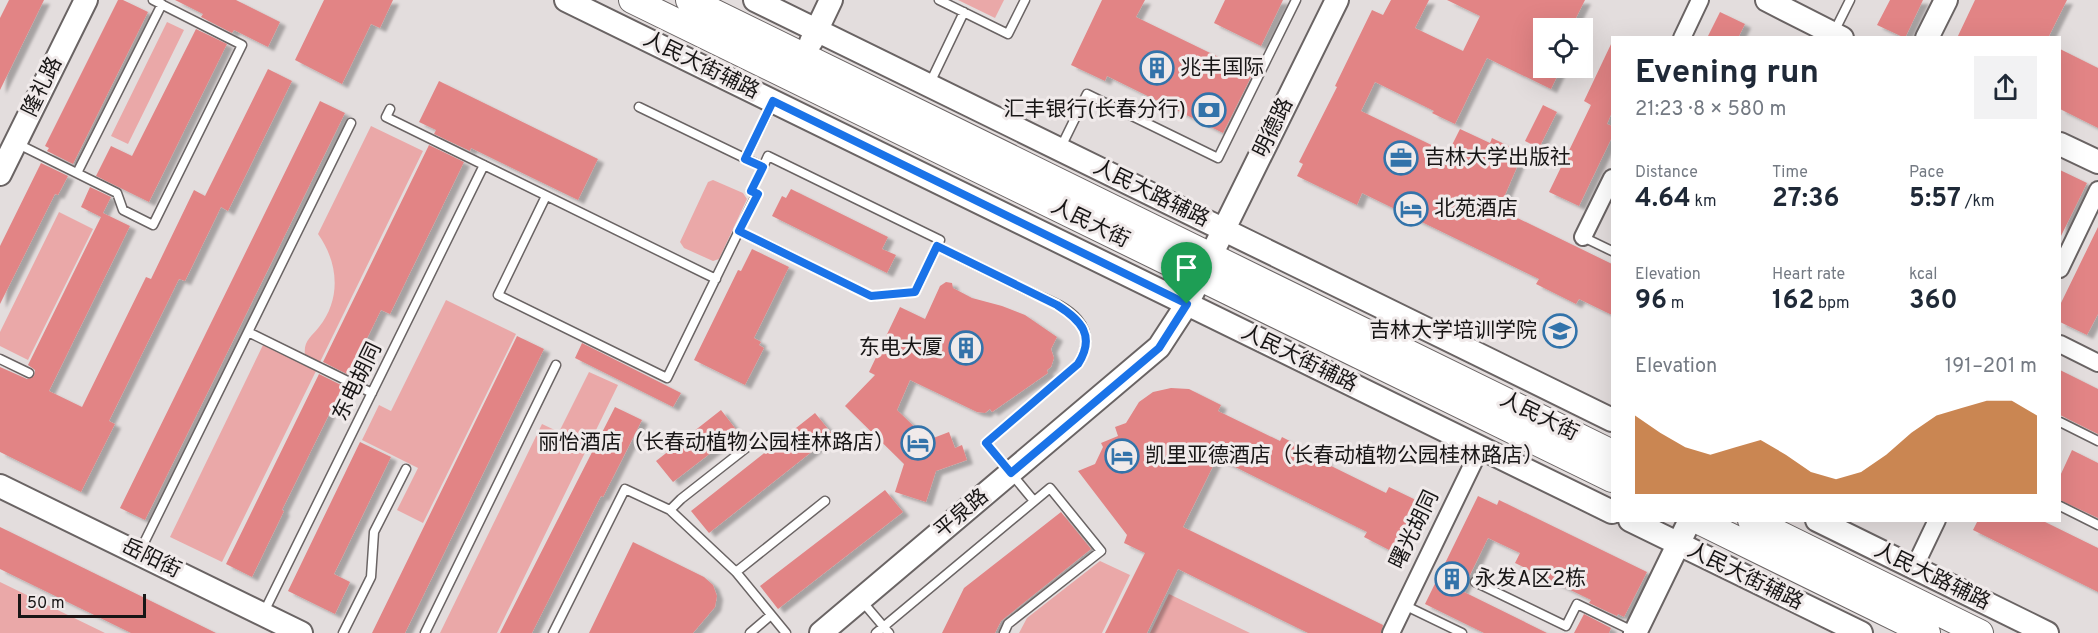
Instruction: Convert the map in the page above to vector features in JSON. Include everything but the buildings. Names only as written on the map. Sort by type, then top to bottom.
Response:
[{"type":"main road","name":"隆礼路","points":[[0,174],[86,0]]},
{"type":"main road","name":"人民大街辅路","points":[[566,0],[1611,512]]},
{"type":"main road","name":"人民大街","points":[[632,0],[1611,453]]},
{"type":"main road","name":"人民大街","points":[[689,0],[804,56],[1611,478]]},
{"type":"main road","name":"人民大路辅路","points":[[755,0],[1611,420]]},
{"type":"main road","points":[[804,56],[831,0]]},
{"type":"main road","name":"明德路","points":[[1206,267],[1337,0]]},
{"type":"main road","points":[[1767,0],[1838,35]]},
{"type":"main road","points":[[1928,36],[1946,0]]},
{"type":"main road","points":[[2061,144],[2098,162]]},
{"type":"main road","name":"平泉路","points":[[821,633],[1159,348],[1187,304],[1206,267]]},
{"type":"main road","name":"岳阳街","points":[[0,486],[301,633]]},
{"type":"main road","name":"人民大街辅路","points":[[1634,522],[1861,633]]},
{"type":"main road","points":[[1635,632],[1689,522]]},
{"type":"main road","points":[[1701,522],[1927,633]]},
{"type":"main road","points":[[1755,522],[1980,633]]},
{"type":"main road","name":"人民大路辅路","points":[[1821,522],[2047,633]]},
{"type":"street","points":[[1683,36],[1700,0]]},
{"type":"street","points":[[1583,237],[1611,180]]},
{"type":"street","points":[[2061,267],[2098,190]]},
{"type":"street","points":[[2061,344],[2098,363]]},
{"type":"street","name":"曙光胡同","points":[[1391,633],[1481,447]]},
{"type":"street","points":[[1914,568],[1936,522]]},
{"type":"lane","points":[[15,143],[117,193],[123,210],[153,225],[242,45],[167,4],[153,0]]},
{"type":"lane","points":[[939,0],[1008,34],[1025,0]]},
{"type":"lane","points":[[1060,149],[1087,94],[1218,158],[1296,0]]},
{"type":"lane","points":[[1838,35],[1850,0]]},
{"type":"lane","points":[[77,173],[167,4]]},
{"type":"lane","points":[[928,85],[964,12]]},
{"type":"lane","points":[[745,159],[773,101]]},
{"type":"lane","points":[[639,107],[763,167]]},
{"type":"lane","points":[[390,109],[386,117],[716,279]]},
{"type":"lane","points":[[139,554],[351,123]]},
{"type":"lane","points":[[546,196],[498,295],[668,378],[739,231],[758,194],[751,191],[768,156],[940,240],[915,292],[871,296],[739,231]]},
{"type":"lane","name":"东电胡同","points":[[263,614],[484,165]]},
{"type":"lane","points":[[1583,237],[1611,251]]},
{"type":"lane","points":[[937,246],[1057,305],[1078,320],[1085,334],[1085,350],[1071,371],[986,443],[1034,501]]},
{"type":"lane","points":[[248,332],[372,393]]},
{"type":"lane","points":[[0,359],[28,373]]},
{"type":"lane","points":[[425,633],[556,365]]},
{"type":"lane","points":[[2061,422],[2098,441]]},
{"type":"lane","points":[[670,510],[746,448]]},
{"type":"lane","points":[[344,633],[371,577],[374,532],[406,470]]},
{"type":"lane","points":[[876,633],[886,630],[1050,488],[1101,551],[1008,624],[1004,633]]},
{"type":"lane","points":[[553,633],[625,489],[670,510],[736,572],[786,633]]},
{"type":"lane","points":[[736,572],[825,501]]},
{"type":"lane","points":[[2061,506],[2098,525]]},
{"type":"lane","points":[[1475,582],[1566,626],[1577,604],[1635,632]]},
{"type":"lane","points":[[861,599],[886,630]]},
{"type":"lane","points":[[1404,605],[1462,633]]},
{"type":"lane","points":[[750,633],[771,615]]},
{"type":"shaded area","points":[[958,0],[1004,0],[995,18]]},
{"type":"shaded area","points":[[167,22],[184,30],[128,144],[111,136]]},
{"type":"shaded area","points":[[371,126],[423,151],[320,362],[305,355],[305,346],[326,316],[334,292],[335,280],[330,256],[318,234]]},
{"type":"shaded area","points":[[713,180],[743,193],[747,199],[719,259],[713,261],[684,248],[680,242],[708,182]]},
{"type":"shaded area","points":[[59,212],[93,229],[28,360],[0,346],[0,332]]},
{"type":"shaded area","points":[[446,300],[516,334],[423,523],[397,510],[418,468],[362,440],[379,405],[391,411]]},
{"type":"shaded area","points":[[263,345],[316,371],[222,562],[170,537]]},
{"type":"shaded area","points":[[589,372],[618,385],[497,633],[440,633],[542,424],[559,432]]},
{"type":"shaded area","points":[[1100,561],[1130,575],[1102,633],[1019,633],[1027,618]]},
{"type":"shaded area","points":[[0,582],[105,633],[0,633]]},
{"type":"shaded area","points":[[1169,594],[1250,633],[1150,633]]},
{"type":"place","name":"兆丰国际","points":[[1157,68]]},
{"type":"place","name":"汇丰银行(长春分行)","points":[[1209,110]]},
{"type":"place","name":"吉林大学出版社","points":[[1401,158]]},
{"type":"place","name":"北苑酒店","points":[[1411,209]]},
{"type":"place","name":"吉林大学培训学院","points":[[1560,331]]},
{"type":"place","name":"东电大厦","points":[[966,348]]},
{"type":"place","name":"丽怡酒店（长春动植物公园桂林路店）","points":[[918,443]]},
{"type":"place","name":"凯里亚德酒店（长春动植物公园桂林路店）","points":[[1122,456]]},
{"type":"place","name":"永发A区2栋","points":[[1452,579]]},
{"type":"route","points":[[773,101],[1187,304],[1159,348],[1011,473],[986,443],[1078,364],[1086,342],[1083,327],[1078,320],[1057,305],[937,246],[915,292],[871,296],[739,231],[758,194],[751,191],[763,167],[745,159],[773,101]]}]
